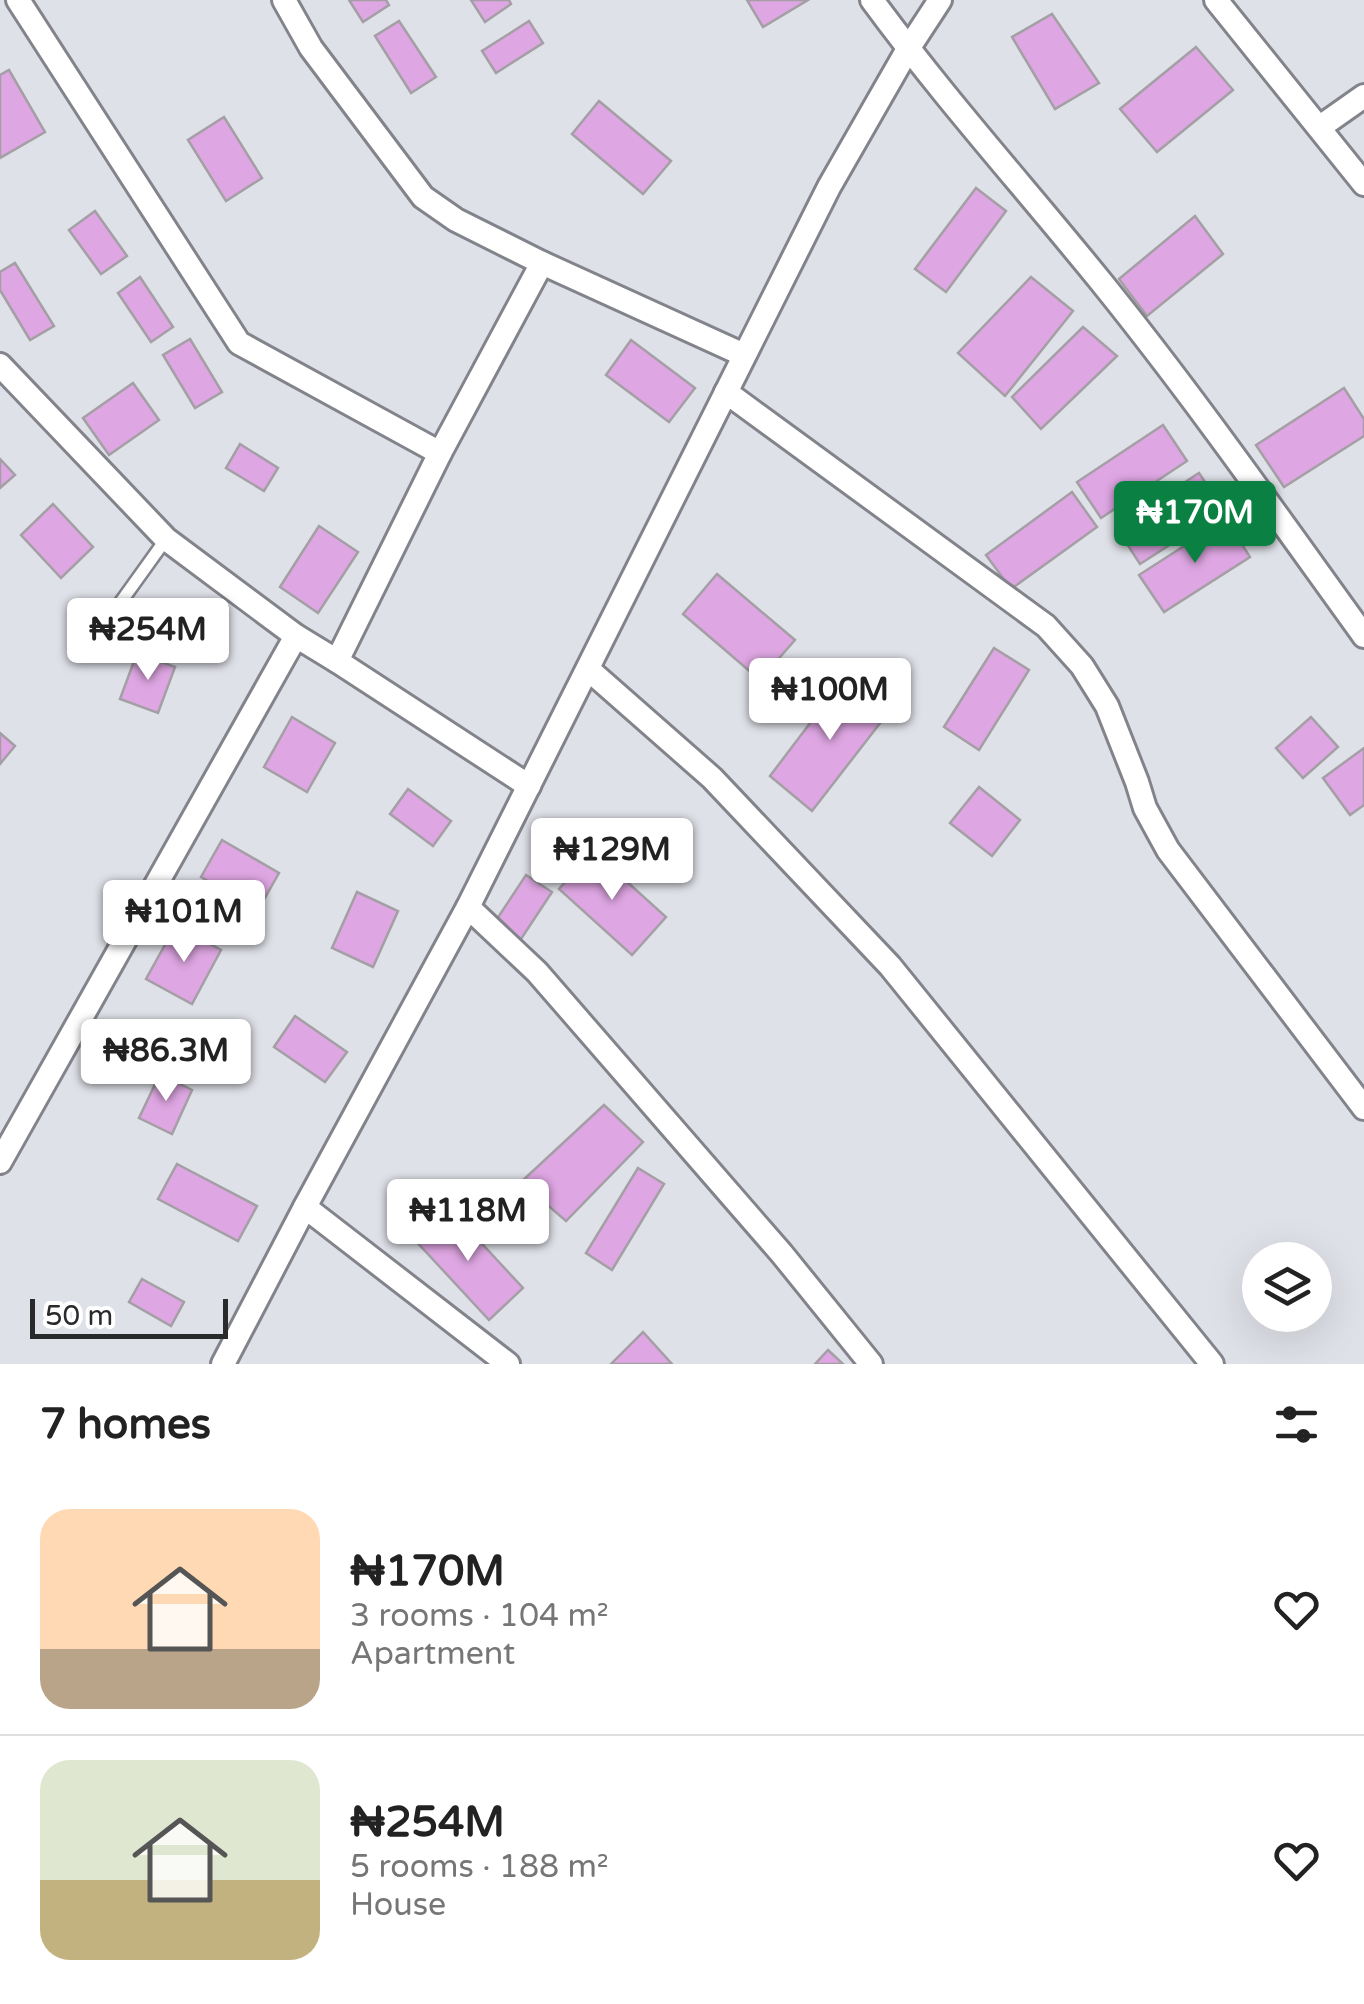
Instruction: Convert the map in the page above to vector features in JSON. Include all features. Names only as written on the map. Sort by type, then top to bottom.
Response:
[{"type":"street","points":[[18,0],[239,343],[440,454]]},
{"type":"street","points":[[284,0],[311,48],[423,197],[456,220],[542,263],[744,356]]},
{"type":"street","points":[[872,0],[1166,365],[1364,636]]},
{"type":"street","points":[[223,1364],[468,907],[829,187],[940,0]]},
{"type":"street","points":[[1216,0],[1364,184]]},
{"type":"street","points":[[1320,127],[1364,96]]},
{"type":"street","points":[[337,661],[440,454],[542,263]]},
{"type":"street","points":[[0,365],[166,539],[296,636],[529,786]]},
{"type":"street","points":[[726,392],[1046,626],[1082,666],[1107,706],[1145,808],[1168,850],[1364,1108]]},
{"type":"street","points":[[0,1162],[296,636]]},
{"type":"street","points":[[588,669],[712,778],[890,966],[1212,1364]]},
{"type":"street","points":[[468,907],[536,972],[782,1254],[872,1364]]},
{"type":"street","points":[[305,1208],[508,1364]]},
{"type":"lane","points":[[84,652],[166,539]]},
{"type":"building","points":[[349,0],[386,0],[389,5],[363,22]]},
{"type":"building","points":[[471,0],[509,0],[511,4],[485,22]]},
{"type":"building","points":[[747,0],[808,0],[763,27]]},
{"type":"building","points":[[1052,14],[1099,83],[1055,109],[1012,37]]},
{"type":"building","points":[[399,21],[436,77],[411,93],[375,36]]},
{"type":"building","points":[[529,21],[543,43],[496,73],[482,51]]},
{"type":"building","points":[[1196,47],[1233,90],[1157,152],[1120,109]]},
{"type":"building","points":[[9,70],[45,132],[0,158],[0,75]]},
{"type":"building","points":[[599,101],[671,161],[643,194],[572,134]]},
{"type":"building","points":[[224,117],[262,178],[226,201],[188,140]]},
{"type":"building","points":[[976,188],[1006,211],[946,292],[915,269]]},
{"type":"building","points":[[95,211],[127,256],[101,274],[69,230]]},
{"type":"building","points":[[1195,216],[1223,254],[1147,316],[1119,279]]},
{"type":"building","points":[[15,263],[54,326],[30,340],[0,290],[0,272]]},
{"type":"building","points":[[140,277],[173,327],[151,342],[118,293]]},
{"type":"building","points":[[1031,277],[1073,311],[1005,396],[958,353]]},
{"type":"building","points":[[1083,327],[1117,356],[1041,429],[1012,397]]},
{"type":"building","points":[[190,339],[222,392],[195,408],[163,355]]},
{"type":"building","points":[[631,340],[695,388],[669,422],[606,375]]},
{"type":"building","points":[[133,383],[159,420],[109,455],[83,418]]},
{"type":"building","points":[[1344,388],[1364,419],[1364,436],[1284,487],[1256,445]]},
{"type":"building","points":[[1163,425],[1187,461],[1101,518],[1077,482]]},
{"type":"building","points":[[240,444],[278,468],[264,491],[226,468]]},
{"type":"building","points":[[0,459],[15,475],[0,488]]},
{"type":"building","points":[[1199,473],[1224,510],[1140,564],[1116,527]]},
{"type":"building","points":[[1072,492],[1097,527],[1011,589],[986,555]]},
{"type":"building","points":[[53,504],[93,547],[61,578],[21,535]]},
{"type":"building","points":[[1226,519],[1250,557],[1164,612],[1139,575]]},
{"type":"building","points":[[319,526],[358,552],[318,613],[280,587]]},
{"type":"building","points":[[717,574],[795,640],[760,680],[683,614]]},
{"type":"building","points":[[994,648],[1029,670],[979,750],[944,727]]},
{"type":"building","points":[[137,653],[175,667],[158,713],[120,699]]},
{"type":"building","points":[[845,677],[891,709],[812,811],[770,776]]},
{"type":"building","points":[[292,717],[335,743],[307,792],[264,767]]},
{"type":"building","points":[[1311,717],[1338,747],[1303,778],[1276,748]]},
{"type":"building","points":[[0,733],[15,746],[0,764]]},
{"type":"building","points":[[1364,748],[1364,805],[1350,815],[1323,778]]},
{"type":"building","points":[[979,787],[1020,820],[992,856],[950,823]]},
{"type":"building","points":[[408,789],[451,821],[433,846],[390,814]]},
{"type":"building","points":[[222,840],[279,873],[258,910],[201,877]]},
{"type":"building","points":[[593,851],[666,917],[632,955],[559,889]]},
{"type":"building","points":[[526,875],[552,892],[519,942],[493,925]]},
{"type":"building","points":[[357,892],[398,911],[373,967],[332,948]]},
{"type":"building","points":[[176,925],[221,950],[192,1004],[146,979]]},
{"type":"building","points":[[295,1016],[347,1052],[325,1082],[274,1047]]},
{"type":"building","points":[[160,1074],[192,1090],[172,1134],[139,1118]]},
{"type":"building","points":[[604,1105],[643,1142],[566,1221],[521,1182]]},
{"type":"building","points":[[177,1164],[257,1206],[238,1241],[158,1199]]},
{"type":"building","points":[[638,1168],[664,1184],[612,1270],[586,1253]]},
{"type":"building","points":[[448,1207],[523,1288],[489,1320],[414,1239]]},
{"type":"building","points":[[142,1279],[184,1302],[171,1326],[129,1302]]},
{"type":"building","points":[[643,1332],[672,1364],[611,1364]]},
{"type":"building","points":[[828,1350],[843,1364],[815,1364]]}]
